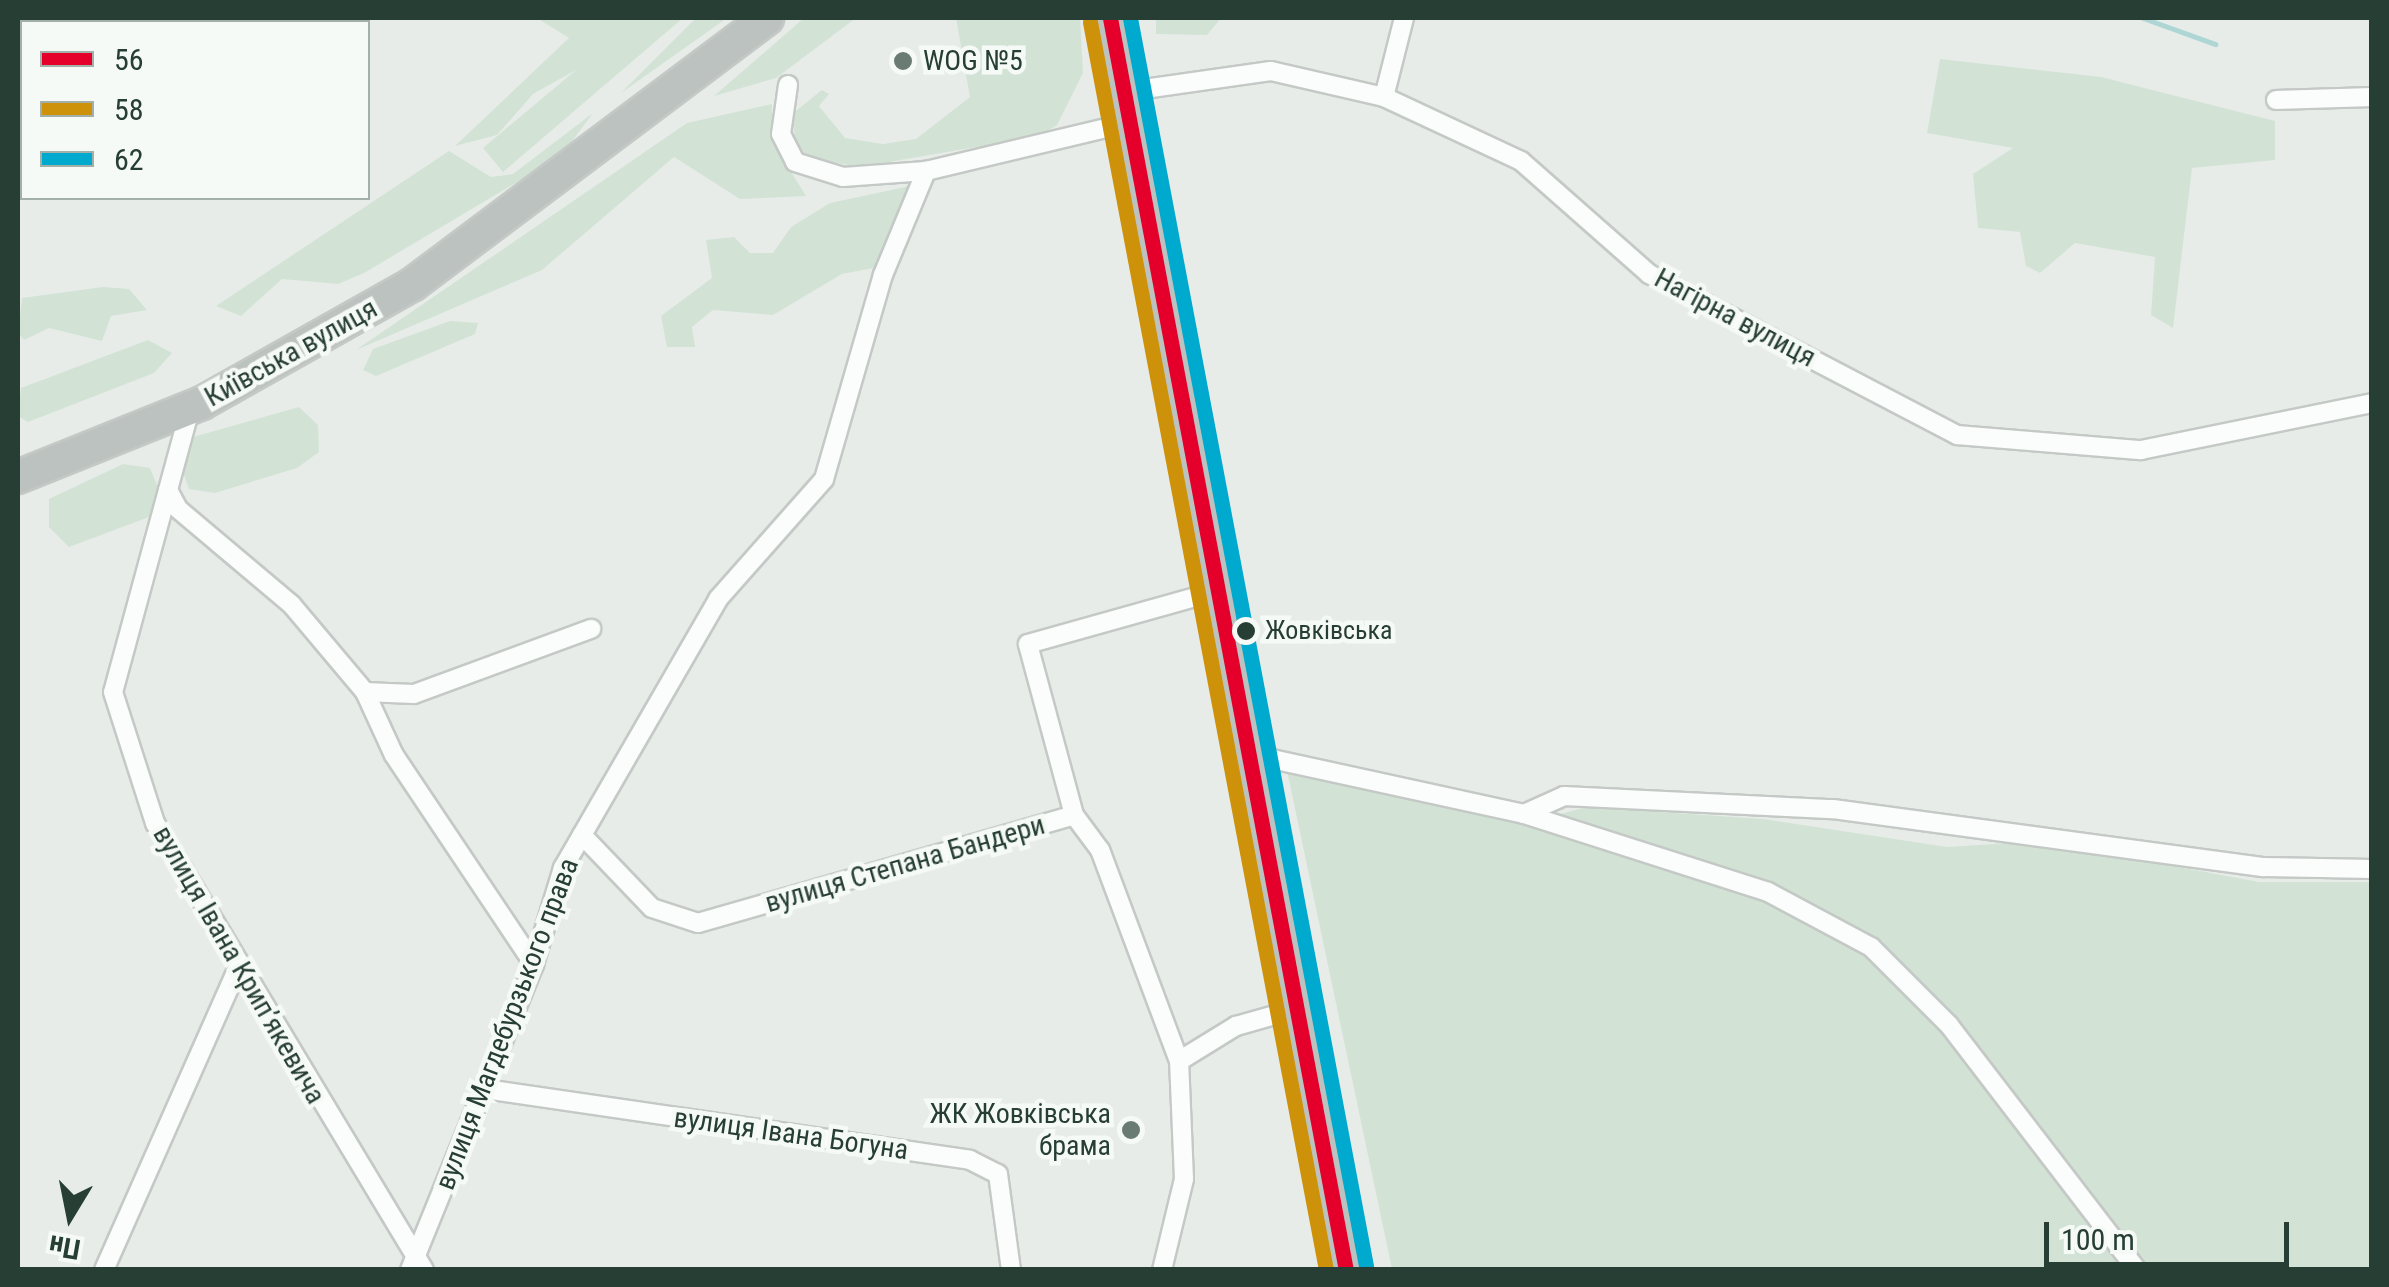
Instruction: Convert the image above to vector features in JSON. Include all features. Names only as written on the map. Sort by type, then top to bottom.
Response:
[{"type":"highway","name":"Київська вулиця","points":[[18,477],[190,409],[373,309],[545,193],[767,18]]},
{"type":"highway","points":[[1110,18],[1134,106],[1216,591],[1346,1270]]},
{"type":"highway","points":[[1133,18],[1134,106]]},
{"type":"street","points":[[1384,97],[1404,18]]},
{"type":"street","name":"Нагірна вулиця","points":[[788,84],[781,134],[795,162],[843,177],[926,171],[1134,106],[1271,71],[1384,97],[1521,161],[1649,274],[1957,435],[2141,450],[2372,403]]},
{"type":"street","points":[[2276,100],[2372,97]]},
{"type":"street","name":"вулиця Магдебурзького права","points":[[416,1266],[582,835],[718,599],[797,516],[836,446],[883,275],[926,171]]},
{"type":"street","name":"вулиця Івана Крипʼякевича","points":[[190,409],[113,692],[155,823],[237,970],[416,1266]]},
{"type":"street","points":[[168,490],[178,510],[291,604],[365,692],[394,756],[534,964]]},
{"type":"street","name":"вулиця Степана Бандери","points":[[582,835],[652,908],[698,923],[1074,815],[1028,644],[1216,591]]},
{"type":"street","points":[[365,692],[414,694],[591,629]]},
{"type":"street","points":[[1248,754],[1524,814],[1768,892],[1871,947],[1949,1025],[2137,1270]]},
{"type":"street","points":[[1524,814],[1564,796],[1833,809],[2264,867],[2372,869]]},
{"type":"street","points":[[1074,815],[1100,850],[1179,1061],[1184,1179],[1162,1270]]},
{"type":"street","points":[[104,1270],[237,970]]},
{"type":"street","points":[[1179,1061],[1236,1026],[1296,1009]]},
{"type":"street","name":"вулиця Івана Богуна","points":[[485,1090],[970,1160],[998,1174],[1011,1270]]},
{"type":"green space","points":[[537,18],[683,18],[503,172],[483,148],[576,70],[533,94],[497,135],[455,146],[569,38]]},
{"type":"green space","points":[[696,18],[727,18],[621,93]]},
{"type":"green space","points":[[804,18],[856,18],[776,78],[714,96]]},
{"type":"green space","points":[[956,18],[1080,18],[1083,73],[1057,125],[1039,136],[860,167],[799,156],[791,115],[822,90],[829,94],[819,106],[845,138],[883,144],[916,139],[970,97]]},
{"type":"green space","points":[[1156,18],[1221,18],[1207,35],[1156,34]]},
{"type":"green space","points":[[1940,59],[2101,77],[2275,121],[2275,160],[2192,168],[2173,328],[2151,315],[2155,257],[2075,243],[2040,273],[2026,266],[2020,232],[1978,228],[1973,174],[2013,148],[1927,133]]},
{"type":"green space","points":[[772,104],[772,141],[806,196],[740,199],[674,157],[542,270],[356,350],[687,123]]},
{"type":"green space","points":[[593,113],[561,156],[364,273],[338,284],[282,279],[241,316],[216,306],[449,151],[491,177],[513,174]]},
{"type":"green space","points":[[910,186],[884,266],[842,274],[773,315],[713,310],[692,327],[695,347],[667,347],[661,316],[712,278],[706,240],[734,237],[750,253],[773,253],[791,227],[830,203]]},
{"type":"green space","points":[[103,287],[129,289],[147,310],[111,316],[102,341],[49,328],[24,340],[18,333],[22,298]]},
{"type":"green space","points":[[450,321],[478,323],[475,334],[376,376],[363,370],[373,349]]},
{"type":"green space","points":[[148,340],[172,353],[154,373],[28,422],[18,416],[21,388]]},
{"type":"green space","points":[[299,407],[318,425],[319,452],[297,468],[215,493],[189,489],[180,463],[193,437]]},
{"type":"green space","points":[[123,464],[150,468],[160,492],[149,517],[69,547],[49,527],[49,499]]},
{"type":"green space","points":[[1285,761],[1525,824],[1586,807],[1763,819],[1947,847],[2040,841],[2259,882],[2371,882],[2371,1269],[1392,1269]]},
{"type":"waterway","points":[[2143,18],[2215,44]]},
{"type":"transit line","name":"56","points":[[1110,18],[1346,1270]]},
{"type":"transit line","name":"62","points":[[1130,18],[1366,1266]]},
{"type":"transit line","name":"58","points":[[1090,22],[1326,1270]]},
{"type":"place","name":"WOG №5","points":[[903,61]]},
{"type":"place","name":"Жовківська","points":[[1246,631]]},
{"type":"place","name":"ЖК Жовківська брама","points":[[1131,1130]]}]
